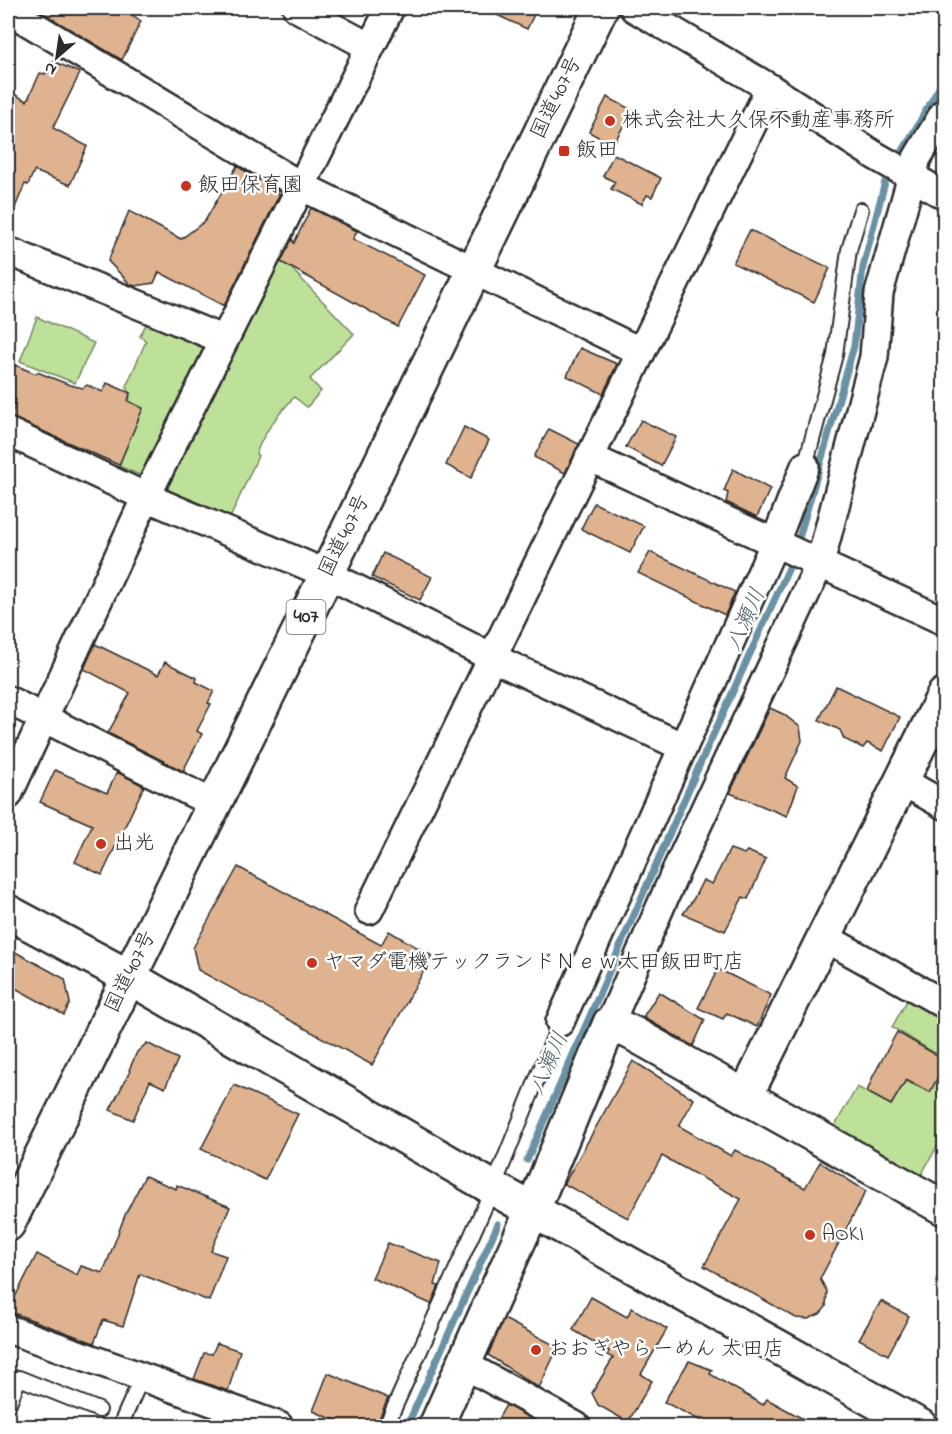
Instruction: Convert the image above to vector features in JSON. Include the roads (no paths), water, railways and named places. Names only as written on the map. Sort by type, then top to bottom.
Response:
[{"type":"main road","name":"国道407号","points":[[8,1224],[327,574],[601,8]]},
{"type":"main road","points":[[745,1097],[945,695]]},
{"type":"main road","points":[[8,912],[129,977],[493,1188],[920,1426]]},
{"type":"main road","points":[[436,1426],[533,1209],[610,1023],[632,1033],[945,1208]]},
{"type":"street","points":[[297,8],[370,47]]},
{"type":"street","points":[[8,795],[146,497],[390,8]]},
{"type":"street","points":[[634,8],[770,88],[874,155],[945,195]]},
{"type":"street","points":[[8,10],[301,186],[641,352]]},
{"type":"street","points":[[369,910],[770,88]]},
{"type":"street","points":[[610,1023],[813,560],[874,357],[879,293],[917,158],[945,113]]},
{"type":"street","points":[[8,251],[224,340]]},
{"type":"street","points":[[8,432],[146,497],[327,574],[493,658],[683,747]]},
{"type":"street","points":[[589,457],[945,621]]},
{"type":"street","points":[[560,1022],[683,747],[779,544],[805,466]]},
{"type":"street","points":[[8,700],[43,720],[213,804]]},
{"type":"street","points":[[902,781],[945,805]]},
{"type":"street","points":[[824,937],[945,1004]]},
{"type":"street","points":[[8,1329],[142,1377],[250,1422],[279,1426]]},
{"type":"street","points":[[465,1365],[576,1426]]},
{"type":"lane","points":[[805,466],[835,355],[849,250],[861,210]]},
{"type":"lane","points":[[386,1426],[493,1188],[560,1022]]},
{"type":"lane","points":[[120,1426],[142,1377]]},
{"type":"lane","points":[[8,1405],[19,1378],[99,1410]]},
{"type":"waterway","name":"八瀬川","points":[[897,161],[944,79]]},
{"type":"waterway","name":"八瀬川","points":[[797,545],[854,346],[863,267],[885,182],[892,171]]},
{"type":"waterway","name":"八瀬川","points":[[527,1160],[695,775],[793,559]]},
{"type":"waterway","name":"八瀬川","points":[[407,1426],[498,1224]]},
{"type":"place","name":"株式会社大久保不動産事務所","points":[[610,121]]},
{"type":"place","name":"飯田","points":[[564,151]]},
{"type":"place","name":"飯田保育園","points":[[186,186]]},
{"type":"place","name":"出光","points":[[101,844]]},
{"type":"place","name":"ヤマダ電機テックランドＮｅｗ太田飯田町店","points":[[312,963]]},
{"type":"place","name":"AOKI","points":[[810,1235]]},
{"type":"place","name":"おおぎやらーめん 太田店","points":[[536,1350]]}]
